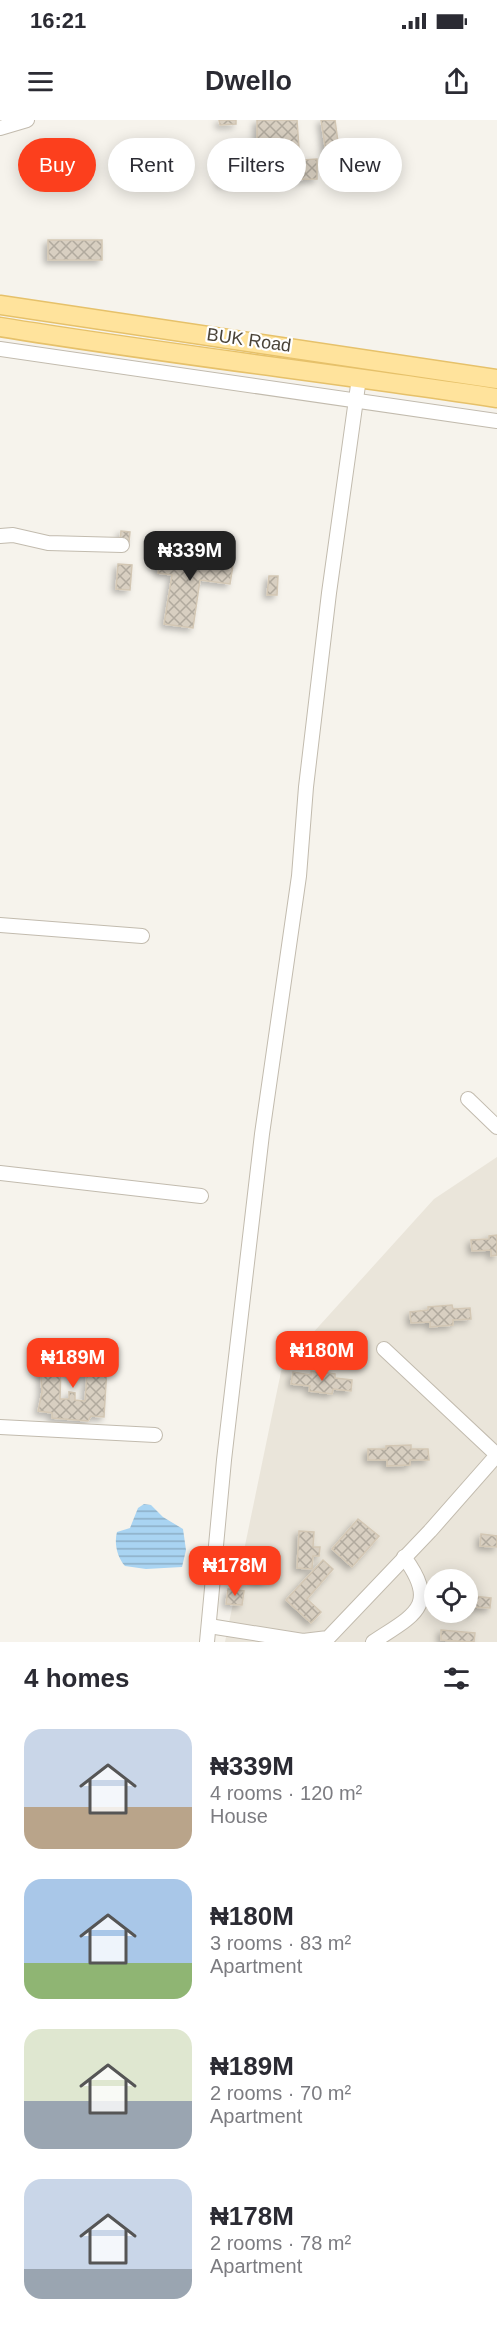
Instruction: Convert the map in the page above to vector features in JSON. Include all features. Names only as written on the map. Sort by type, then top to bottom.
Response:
[{"type":"main road","name":"BUK Road","points":[[0,305],[497,379]]},
{"type":"main road","name":"BUK Road","points":[[0,327],[215,361],[356,377],[497,398]]},
{"type":"street","points":[[0,128],[27,120]]},
{"type":"street","points":[[0,349],[497,421]]},
{"type":"street","points":[[207,1642],[224,1460],[262,1134],[299,876],[306,787],[351,399],[356,377]]},
{"type":"street","points":[[0,536],[13,535],[48,543],[122,545]]},
{"type":"street","points":[[0,925],[142,936]]},
{"type":"street","points":[[468,1100],[497,1127]]},
{"type":"street","points":[[0,1173],[201,1196]]},
{"type":"street","points":[[209,1626],[249,1638],[303,1641],[328,1638],[430,1531],[497,1455],[384,1349]]},
{"type":"street","points":[[0,1426],[155,1435]]},
{"type":"street","points":[[373,1642],[420,1606],[422,1588],[404,1557]]},
{"type":"shaded area","points":[[497,1157],[497,1642],[225,1642],[282,1367],[434,1199]]},
{"type":"water","points":[[144,1504],[151,1505],[163,1517],[183,1529],[186,1550],[182,1567],[146,1569],[125,1566],[122,1562],[117,1550],[117,1532],[130,1528],[138,1508]]},
{"type":"building","points":[[219,120],[236,120],[236,124],[220,125]]},
{"type":"building","points":[[257,120],[297,120],[298,138],[257,138]]},
{"type":"building","points":[[321,120],[335,120],[337,138],[324,138]]},
{"type":"building","points":[[317,159],[317,179],[306,179],[306,160]]},
{"type":"building","points":[[48,240],[102,240],[102,260],[48,260]]},
{"type":"building","points":[[121,531],[130,532],[129,542],[120,541]]},
{"type":"building","points":[[162,548],[234,559],[230,584],[200,580],[193,628],[164,624],[172,575],[158,573]]},
{"type":"building","points":[[118,564],[132,565],[130,590],[116,589]]},
{"type":"building","points":[[269,576],[278,576],[277,595],[267,595]]},
{"type":"building","points":[[497,1235],[497,1255],[491,1256],[491,1250],[472,1251],[471,1240],[489,1239],[489,1236]]},
{"type":"building","points":[[452,1305],[453,1309],[470,1308],[471,1319],[453,1320],[453,1325],[430,1327],[430,1322],[411,1323],[410,1312],[428,1310],[428,1307]]},
{"type":"building","points":[[56,1357],[62,1357],[62,1363],[64,1363],[69,1357],[80,1357],[87,1365],[87,1359],[94,1359],[94,1367],[107,1367],[104,1417],[91,1416],[88,1421],[52,1418],[52,1413],[38,1411],[42,1392],[40,1363],[56,1363]],"holes":[[[61,1368],[64,1368],[71,1377],[87,1373],[85,1401],[75,1400],[75,1393],[69,1392],[69,1399],[60,1399]]]},
{"type":"building","points":[[311,1371],[335,1374],[335,1378],[352,1380],[351,1391],[333,1389],[332,1394],[309,1391],[310,1386],[291,1384],[293,1372],[311,1375]]},
{"type":"building","points":[[411,1445],[411,1449],[428,1449],[429,1460],[410,1460],[410,1465],[387,1466],[387,1460],[368,1460],[368,1449]]},
{"type":"building","points":[[358,1519],[379,1536],[352,1567],[332,1549]]},
{"type":"building","points":[[299,1531],[314,1532],[313,1547],[320,1547],[319,1556],[313,1556],[312,1569],[297,1568]]},
{"type":"building","points":[[481,1534],[497,1536],[497,1547],[480,1546]]},
{"type":"building","points":[[323,1560],[333,1569],[307,1599],[321,1612],[311,1623],[286,1600]]},
{"type":"building","points":[[232,1561],[247,1562],[246,1578],[231,1576]]},
{"type":"building","points":[[254,1564],[267,1565],[265,1581],[252,1580]]},
{"type":"building","points":[[228,1589],[244,1591],[242,1605],[226,1604]]},
{"type":"building","points":[[478,1597],[491,1598],[490,1608],[478,1607]]},
{"type":"building","points":[[441,1630],[475,1633],[474,1642],[441,1640]]}]
